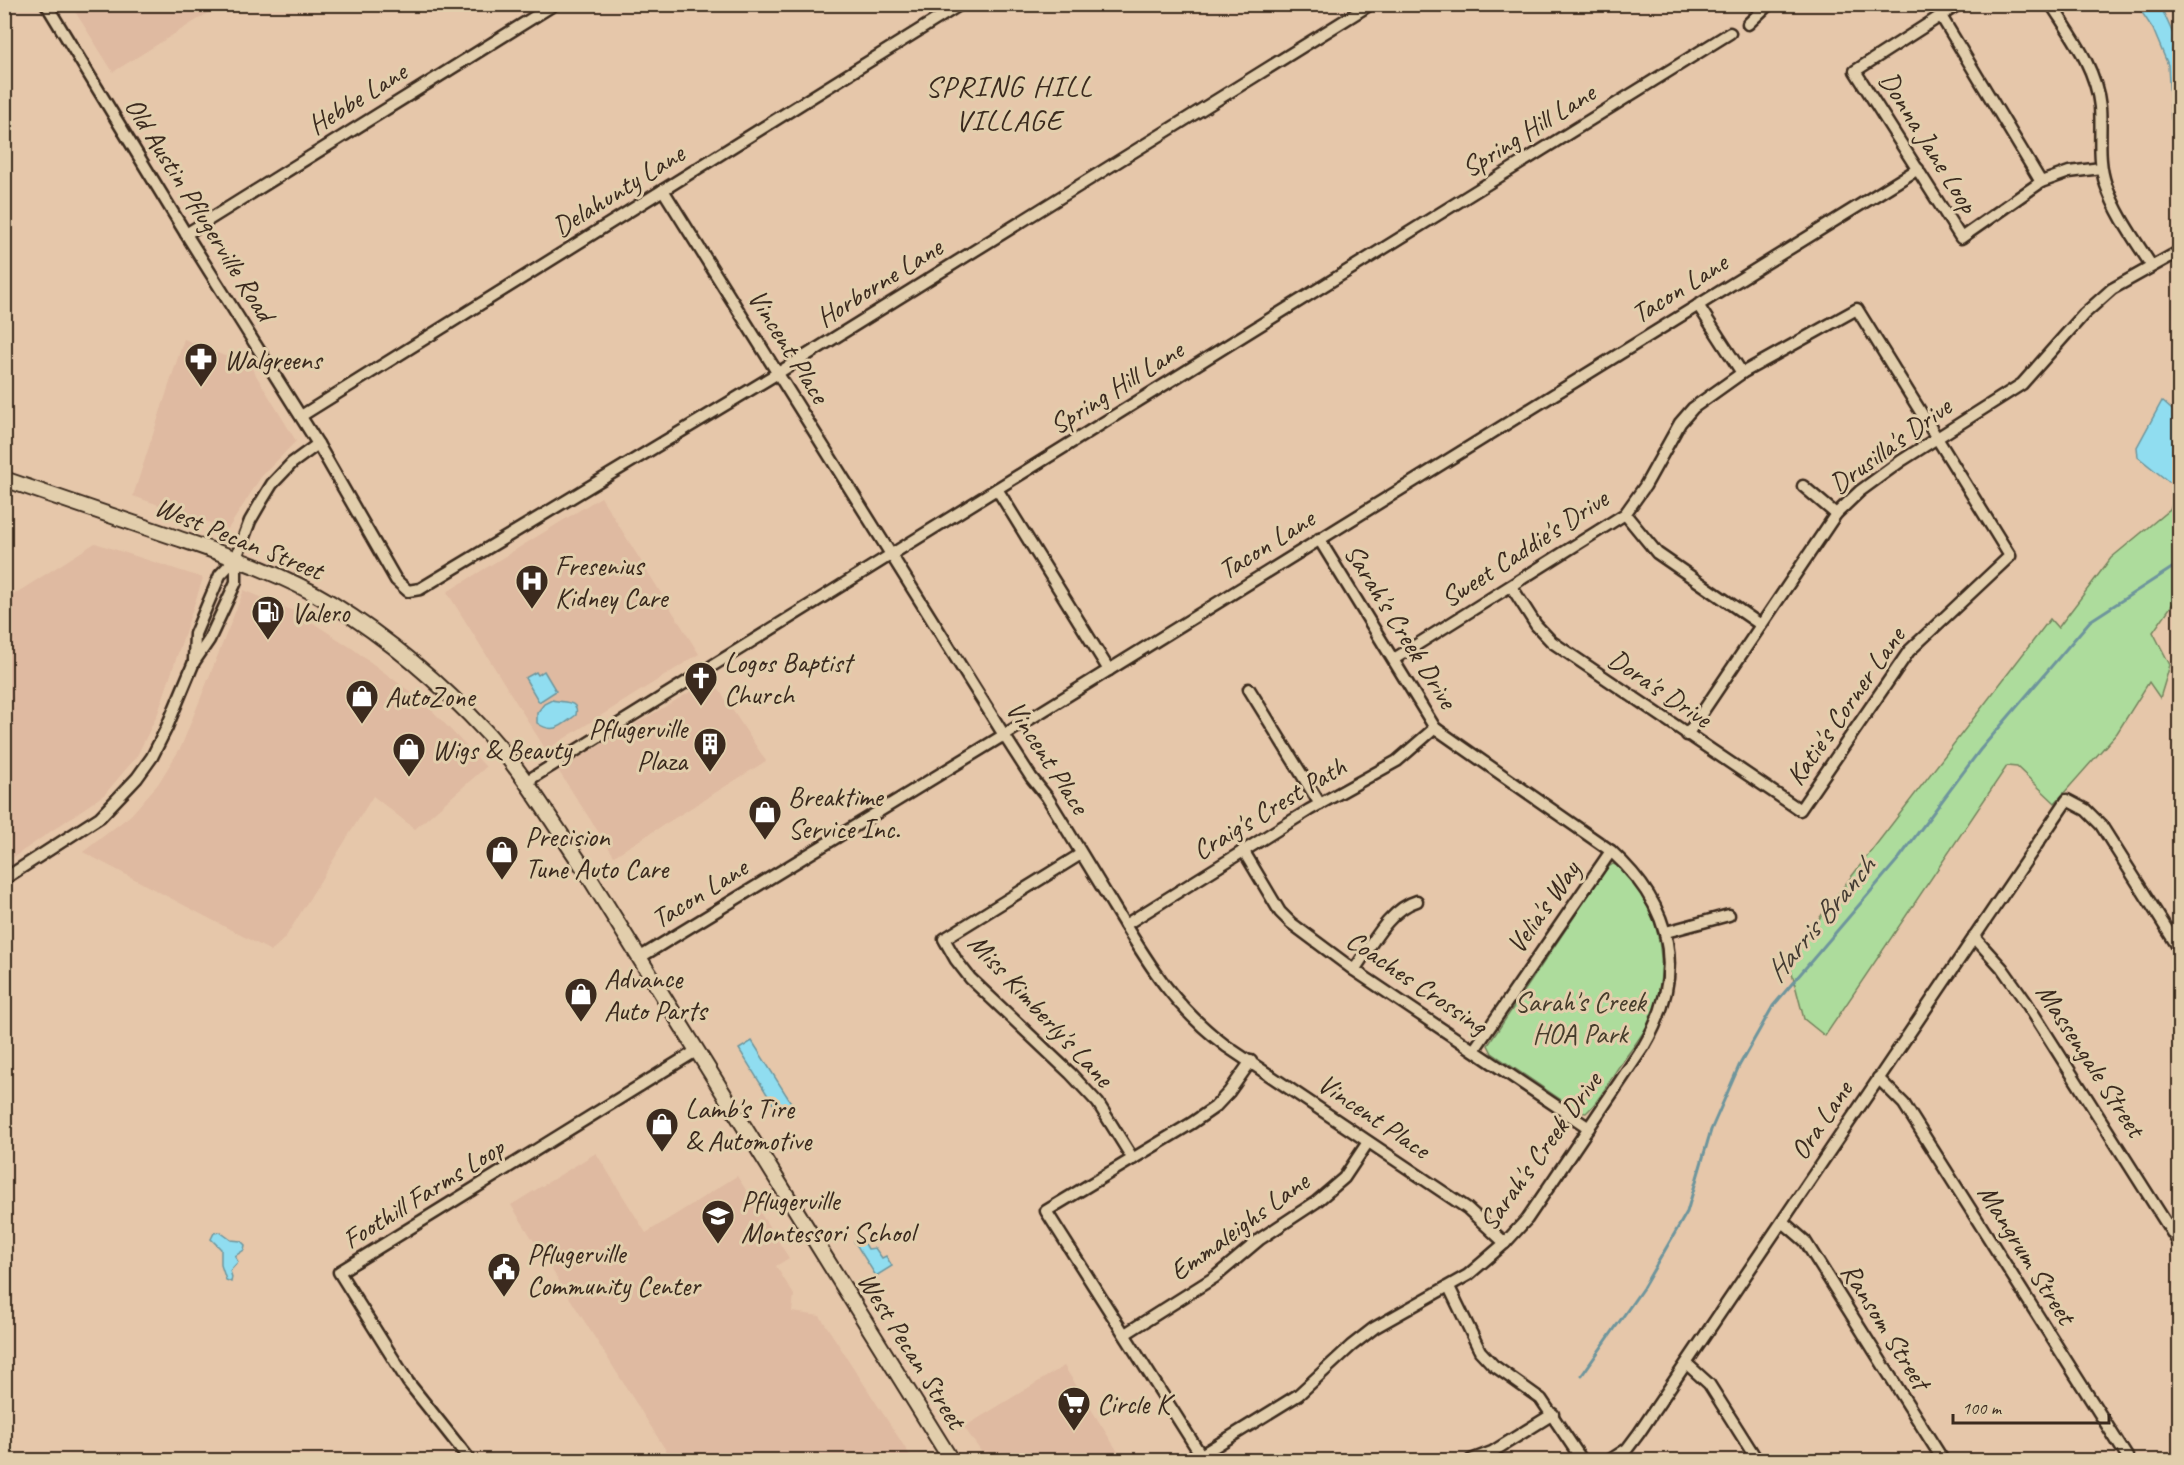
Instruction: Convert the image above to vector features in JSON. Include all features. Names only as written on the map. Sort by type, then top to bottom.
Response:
[{"type":"main road","name":"West Pecan Street","points":[[4,479],[236,558],[285,579],[321,598],[369,629],[448,693],[489,735],[527,781],[951,1461]]},
{"type":"street","name":"Old Austin Pflugerville Road","points":[[46,4],[186,234],[301,416],[396,580],[408,591]]},
{"type":"street","name":"Hebbe Lane","points":[[186,234],[555,4]]},
{"type":"street","name":"Delahunty Lane","points":[[301,416],[961,4]]},
{"type":"street","name":"Horborne Lane","points":[[408,591],[420,589],[778,373],[1371,4]]},
{"type":"street","points":[[1748,24],[1769,4]]},
{"type":"street","name":"Donna Jane Loop","points":[[1959,4],[1856,71],[1961,238],[2041,182],[2069,172],[2102,168]]},
{"type":"street","points":[[2051,4],[2085,57],[2096,82],[2100,108],[2102,168],[2106,186],[2119,213],[2151,265]]},
{"type":"street","points":[[1941,16],[2041,182]]},
{"type":"street","name":"Spring Hill Lane","points":[[527,781],[1730,33]]},
{"type":"street","name":"Tacon Lane","points":[[639,958],[1004,735],[1918,169]]},
{"type":"street","name":"Vincent Place","points":[[663,190],[1004,735],[1047,797],[1151,968],[1171,995],[1192,1018],[1226,1046],[1467,1208],[1505,1243]]},
{"type":"street","name":"Drusilla's Drive","points":[[1687,735],[1836,514],[1860,491],[1937,437],[2022,384],[2084,314],[2112,289],[2151,265],[2180,251]]},
{"type":"street","points":[[1698,304],[1742,373]]},
{"type":"street","name":"Sweet Caddie's Drive","points":[[1394,659],[1625,514],[1645,486],[1680,423],[1693,408],[1742,373],[1857,309],[1937,437]]},
{"type":"street","name":"Katie's Corner Lane","points":[[1800,810],[1909,651],[2010,556],[1937,437]]},
{"type":"street","points":[[4,879],[88,826],[117,801],[152,757],[194,662],[209,640],[236,582],[236,558],[250,521],[272,484],[292,463],[318,444]]},
{"type":"street","points":[[1803,486],[1836,514]]},
{"type":"street","points":[[997,489],[1109,670]]},
{"type":"street","points":[[1625,514],[1657,553],[1761,625]]},
{"type":"street","name":"Sarah's Creek Drive","points":[[1199,1459],[1298,1395],[1351,1346],[1392,1316],[1449,1287],[1484,1262],[1505,1243],[1527,1219],[1644,1046],[1664,999],[1668,969],[1666,932],[1658,911],[1642,883],[1611,850],[1435,728],[1319,539]]},
{"type":"street","points":[[194,662],[195,634],[220,575],[236,558]]},
{"type":"street","name":"Dora's Drive","points":[[1511,586],[1536,626],[1552,642],[1800,810]]},
{"type":"street","points":[[1249,689],[1320,804]]},
{"type":"street","name":"Craig's Crest Path","points":[[1125,925],[1243,850],[1397,761],[1435,728]]},
{"type":"street","name":"Ora Lane","points":[[1610,1461],[1627,1449],[1687,1364],[2067,800],[2086,810],[2101,825],[2180,950]]},
{"type":"street","name":"Coaches Crossing","points":[[1243,850],[1285,918],[1354,970],[1589,1128]]},
{"type":"street","name":"Velia's Way","points":[[1474,1050],[1611,850]]},
{"type":"street","name":"Miss Kimberly's Lane","points":[[1081,854],[944,939],[970,978],[1070,1073],[1098,1103],[1133,1159]]},
{"type":"street","points":[[1354,970],[1395,912],[1405,904],[1417,901]]},
{"type":"street","points":[[1666,932],[1729,915]]},
{"type":"street","name":"Massengale Street","points":[[1974,937],[2002,968],[2026,1002],[2180,1245]]},
{"type":"street","name":"Foothill Farms Loop","points":[[470,1461],[408,1382],[339,1272],[696,1051]]},
{"type":"street","points":[[1199,1459],[1125,1334],[1046,1211],[1192,1124],[1215,1107],[1251,1061]]},
{"type":"street","name":"Mangrum Street","points":[[1878,1078],[1904,1104],[2129,1461]]},
{"type":"street","name":"Emmaleighs Lane","points":[[1125,1334],[1215,1277],[1260,1239],[1316,1202],[1344,1178],[1368,1142]]},
{"type":"street","name":"Ransom Street","points":[[1783,1222],[1805,1241],[1943,1461]]},
{"type":"street","points":[[1449,1287],[1480,1351],[1493,1365],[1541,1399],[1582,1461]]},
{"type":"street","points":[[1687,1364],[1709,1384],[1757,1461]]},
{"type":"street","points":[[1471,1461],[1492,1452],[1553,1414]]},
{"type":"shaded area","points":[[71,5],[221,5],[113,72]]},
{"type":"shaded area","points":[[184,339],[251,367],[296,441],[261,477],[228,529],[133,496]]},
{"type":"shaded area","points":[[601,497],[699,654],[546,750],[447,592]]},
{"type":"shaded area","points":[[95,543],[203,578],[158,713],[137,756],[105,794],[5,863],[5,600]]},
{"type":"shaded area","points":[[244,590],[298,613],[353,649],[425,703],[486,767],[415,829],[373,796],[285,938],[271,951],[83,852],[131,815],[158,784],[181,747]]},
{"type":"shaded area","points":[[712,679],[766,761],[614,856],[558,770]]},
{"type":"shaded area","points":[[596,1153],[646,1233],[737,1176],[789,1258],[776,1266],[794,1295],[792,1312],[820,1316],[913,1460],[672,1460],[511,1205]]},
{"type":"shaded area","points":[[1064,1366],[1123,1460],[987,1460],[964,1427]]},
{"type":"green space","points":[[2179,485],[2179,595],[2153,632],[2170,665],[2160,698],[2149,682],[2117,733],[2055,803],[2017,767],[2007,766],[1825,1036],[1804,1019],[1789,962],[1808,933],[2050,619],[2058,628],[2111,558],[2170,509]]},
{"type":"green space","name":"Sarah's Creek HOA Park","points":[[1613,864],[1623,869],[1631,878],[1651,911],[1659,941],[1661,972],[1651,1018],[1599,1098],[1586,1113],[1579,1112],[1492,1053],[1488,1045],[1607,868]]},
{"type":"water","points":[[2137,5],[2160,5],[2179,47],[2179,120],[2175,123],[2171,119],[2168,65],[2153,29]]},
{"type":"water","points":[[2162,401],[2179,416],[2179,474],[2175,481],[2169,482],[2138,457],[2137,447]]},
{"type":"water","points":[[544,671],[556,691],[539,702],[525,678],[536,672],[538,675]]},
{"type":"water","points":[[552,700],[573,704],[577,710],[576,715],[558,727],[543,727],[537,723],[537,713],[544,704]]},
{"type":"water","points":[[752,1041],[792,1104],[778,1112],[739,1049]]},
{"type":"water","points":[[220,1232],[231,1240],[241,1241],[245,1245],[244,1250],[235,1256],[238,1262],[230,1271],[231,1282],[226,1280],[221,1265],[221,1249],[211,1239],[214,1233]]},
{"type":"water","points":[[861,1237],[868,1249],[875,1248],[882,1258],[886,1256],[892,1266],[876,1276],[854,1241]]},
{"type":"waterway","name":"Harris Branch","points":[[1582,1375],[1643,1288],[1687,1212],[1711,1130],[1739,1066],[1773,1006],[1900,857],[1980,750],[2090,621],[2175,566],[2180,556]]},
{"type":"place","name":"Walgreens","points":[[201,388]]},
{"type":"place","name":"Fresenius Kidney Care","points":[[532,610]]},
{"type":"place","name":"Valero","points":[[268,641]]},
{"type":"place","name":"Logos Baptist Church","points":[[701,707]]},
{"type":"place","name":"AutoZone","points":[[362,725]]},
{"type":"place","name":"Pflugerville Plaza","points":[[710,773]]},
{"type":"place","name":"Wigs & Beauty","points":[[409,778]]},
{"type":"place","name":"Breaktime Service Inc.","points":[[765,841]]},
{"type":"place","name":"Precision Tune Auto Care","points":[[502,881]]},
{"type":"place","name":"Advance Auto Parts","points":[[581,1023]]},
{"type":"place","name":"Lamb's Tire & Automotive","points":[[662,1153]]},
{"type":"place","name":"Pflugerville Montessori School","points":[[718,1245]]},
{"type":"place","name":"Pflugerville Community Center","points":[[504,1298]]},
{"type":"place","name":"Circle K","points":[[1074,1432]]},
{"type":"district","name":"SPRING HILL VILLAGE","points":[[1009,103]]}]
